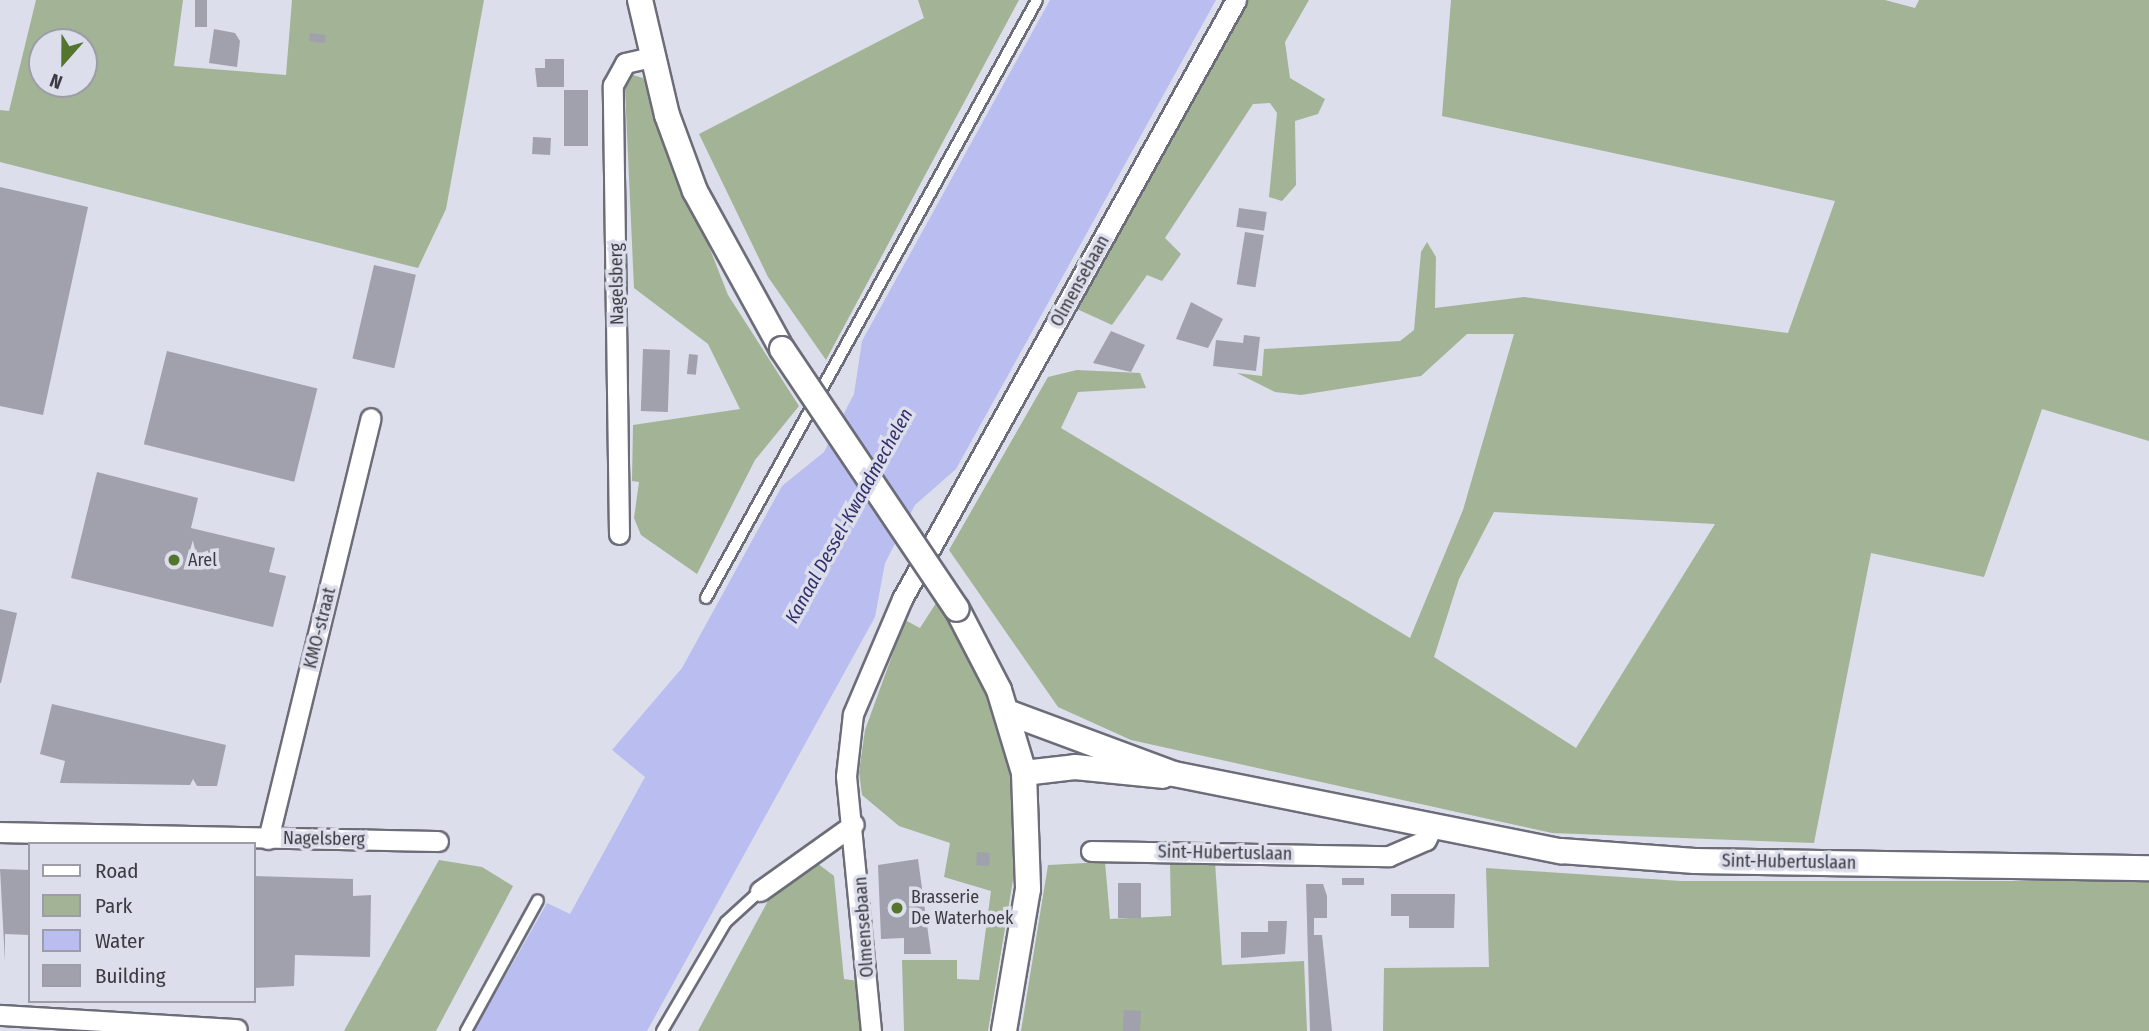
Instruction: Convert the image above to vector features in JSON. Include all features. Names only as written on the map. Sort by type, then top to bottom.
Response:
[{"type":"street","points":[[640,0],[650,57],[711,227],[782,349],[957,609],[1007,712],[1024,773],[1028,889],[1004,1031]]},
{"type":"street","name":"Olmensebaan","points":[[871,1031],[848,744],[876,654],[1236,0]]},
{"type":"street","name":"Nagelsberg","points":[[619,534],[613,85],[625,64],[650,57]]},
{"type":"street","name":"KMO-straat","points":[[268,839],[371,418]]},
{"type":"street","name":"Sint-Hubertuslaan","points":[[1007,712],[1174,774]]},
{"type":"street","name":"Sint-Hubertuslaan","points":[[1024,773],[1075,768],[1174,774],[1432,827],[1621,858],[2149,868]]},
{"type":"street","points":[[760,891],[854,824]]},
{"type":"street","name":"Sint-Hubertuslaan","points":[[1091,852],[1389,856],[1426,840],[1432,827]]},
{"type":"street","name":"Nagelsberg","points":[[0,832],[438,841]]},
{"type":"street","points":[[0,1015],[237,1029]]},
{"type":"lane","points":[[706,598],[1037,0]]},
{"type":"lane","points":[[662,1031],[726,922],[760,891]]},
{"type":"lane","points":[[466,1031],[538,900]]},
{"type":"green space","points":[[36,0],[183,0],[174,66],[286,75],[292,0],[484,0],[446,209],[418,268],[0,162],[0,110],[9,111],[28,33],[28,98],[98,98],[98,28],[29,28]]},
{"type":"green space","points":[[918,0],[1019,0],[826,360],[768,277],[699,134],[924,18]]},
{"type":"green space","points":[[1248,0],[1309,0],[1285,42],[1290,78],[1325,99],[1318,114],[1295,121],[1296,185],[1282,201],[1269,197],[1277,113],[1270,103],[1253,104],[1165,238],[1181,254],[1162,281],[1147,275],[1112,325],[1077,309]]},
{"type":"green space","points":[[1451,0],[1885,0],[1915,8],[1919,0],[2149,0],[2149,441],[2042,409],[1984,577],[1871,553],[1814,843],[1552,833],[1131,740],[1058,707],[949,550],[1048,377],[1077,370],[1140,373],[1146,388],[1078,392],[1061,428],[1410,638],[1463,510],[1514,334],[1467,334],[1421,376],[1301,395],[1275,392],[1237,373],[1262,376],[1264,349],[1400,341],[1414,330],[1421,252],[1427,242],[1436,257],[1435,308],[1524,297],[1788,333],[1835,201],[1442,116]],"holes":[[[1494,512],[1715,524],[1576,748],[1434,657],[1459,579]]]},
{"type":"green space","points":[[633,75],[643,78],[728,295],[799,406],[755,460],[697,574],[641,535],[634,518],[639,482],[632,481],[633,425],[740,409],[708,344],[634,288],[625,89]]},
{"type":"green space","points":[[938,600],[985,677],[1012,781],[1015,868],[988,1031],[904,1031],[902,960],[957,960],[957,979],[979,980],[991,891],[944,877],[950,843],[899,826],[862,795],[859,772],[865,730],[905,620],[920,628]]},
{"type":"green space","points":[[439,860],[482,867],[513,886],[436,1031],[344,1031]]},
{"type":"green space","points":[[813,860],[834,876],[844,979],[858,981],[861,1031],[698,1031],[769,899]]},
{"type":"green space","points":[[1105,862],[1110,919],[1171,916],[1170,862],[1215,862],[1222,965],[1304,961],[1307,1031],[1021,1031],[1048,865]]},
{"type":"green space","points":[[1486,868],[1681,881],[2149,881],[2149,1031],[1383,1031],[1384,968],[1489,967]]},
{"type":"water","name":"Kanaal Dessel-Kwaadmechelen","points":[[1050,0],[1216,0],[956,469],[915,505],[885,563],[875,617],[647,1031],[474,1031],[547,903],[570,914],[645,777],[612,750],[682,668],[782,486],[824,452],[854,394],[862,341]]},
{"type":"building","points":[[195,0],[207,0],[207,27],[195,27]]},
{"type":"building","points":[[214,29],[235,33],[240,41],[237,67],[209,63]]},
{"type":"building","points":[[310,33],[326,35],[325,43],[309,41]]},
{"type":"building","points":[[545,59],[564,59],[564,87],[537,87],[535,68],[545,68]]},
{"type":"building","points":[[564,90],[588,90],[588,146],[564,146]]},
{"type":"building","points":[[533,137],[551,138],[550,155],[532,154]]},
{"type":"building","points":[[0,187],[88,207],[43,415],[0,406]]},
{"type":"building","points":[[1239,208],[1267,212],[1264,231],[1236,227]]},
{"type":"building","points":[[1245,232],[1264,235],[1255,287],[1237,284]]},
{"type":"building","points":[[374,265],[416,275],[394,368],[352,359]]},
{"type":"building","points":[[1191,302],[1223,319],[1208,348],[1176,339]]},
{"type":"building","points":[[1111,331],[1145,345],[1131,372],[1093,363]]},
{"type":"building","points":[[1244,335],[1260,337],[1256,371],[1213,366],[1216,340],[1243,343]]},
{"type":"building","points":[[643,349],[670,350],[668,412],[641,411]]},
{"type":"building","points":[[167,351],[317,388],[294,482],[144,444]]},
{"type":"building","points":[[689,354],[698,355],[696,375],[687,374]]},
{"type":"building","name":"Arel","points":[[97,472],[198,498],[191,528],[275,548],[269,572],[286,576],[273,627],[71,578]]},
{"type":"building","points":[[0,609],[17,613],[1,683],[0,683]]},
{"type":"building","points":[[52,704],[226,745],[217,786],[197,786],[193,779],[190,785],[60,783],[65,761],[40,754]]},
{"type":"building","points":[[977,852],[990,853],[989,866],[976,865]]},
{"type":"building","points":[[918,859],[931,954],[904,954],[904,938],[881,939],[878,865]]},
{"type":"building","points":[[0,869],[28,870],[28,935],[5,934],[5,962]]},
{"type":"building","points":[[256,876],[353,879],[353,896],[371,895],[370,957],[295,955],[294,986],[256,988]]},
{"type":"building","points":[[1342,878],[1364,878],[1364,885],[1342,885]]},
{"type":"building","points":[[1118,883],[1141,883],[1141,918],[1118,918]]},
{"type":"building","points":[[1306,884],[1323,884],[1327,896],[1327,918],[1314,918],[1314,935],[1322,935],[1332,1031],[1310,1031]]},
{"type":"building","points":[[1391,894],[1455,894],[1454,928],[1409,928],[1409,916],[1391,916]]},
{"type":"building","points":[[1268,921],[1287,921],[1285,954],[1241,958],[1241,932],[1268,932]]},
{"type":"building","points":[[1124,1010],[1141,1011],[1140,1031],[1123,1031]]},
{"type":"place","name":"Arel","points":[[174,560]]},
{"type":"place","name":"Brasserie De Waterhoek","points":[[897,908]]}]
